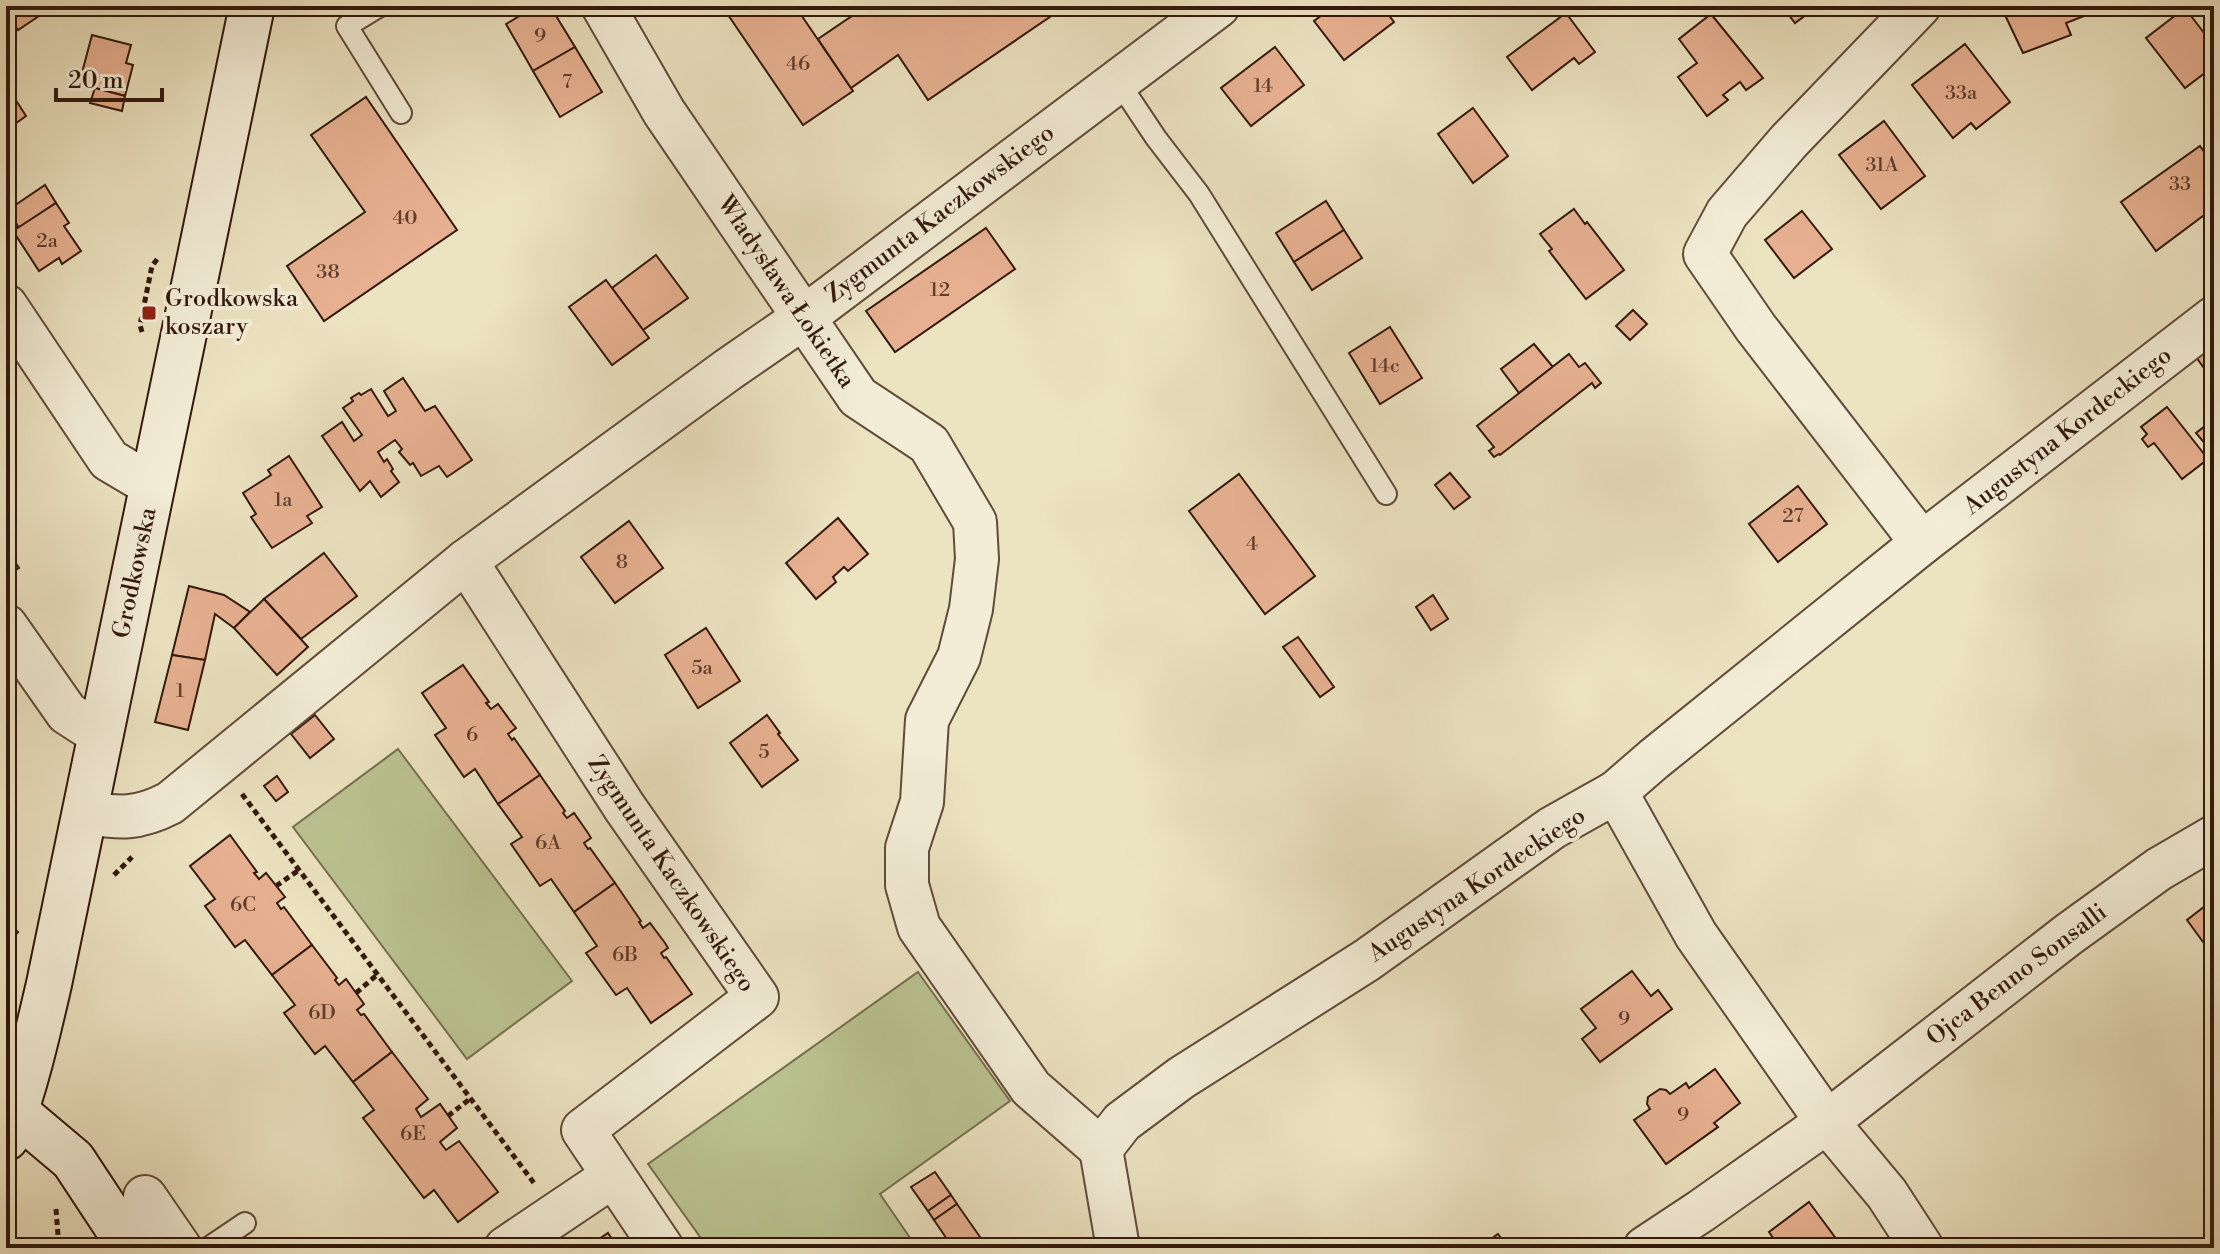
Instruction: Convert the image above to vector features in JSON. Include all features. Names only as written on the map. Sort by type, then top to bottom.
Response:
[{"type":"main road","name":"Grodkowska","points":[[9,1119],[49,984],[252,6]]},
{"type":"main road","points":[[9,1119],[73,1160],[131,1248]]},
{"type":"street","name":"Władysława Łokietka","points":[[603,6],[664,112],[858,397],[929,444],[975,522],[977,559],[971,609],[959,657],[927,720],[922,802],[907,848],[907,885],[919,927],[1031,1088],[1101,1149]]},
{"type":"street","name":"Zygmunta Kaczkowskiego","points":[[85,813],[118,818],[149,814],[170,803],[466,561],[803,318],[1218,6]]},
{"type":"street","points":[[1919,6],[1789,141],[1727,213],[1705,254],[1756,328],[1922,543]]},
{"type":"street","points":[[6,306],[109,460],[153,486]]},
{"type":"street","name":"Augustyna Kordeckiego","points":[[1101,1149],[1122,1122],[1181,1078],[1367,960],[1552,828],[1616,792],[1922,543],[2214,318]]},
{"type":"street","name":"Zygmunta Kaczkowskiego","points":[[466,561],[625,808],[757,997],[583,1130],[662,1248]]},
{"type":"street","points":[[6,626],[67,713],[101,735]]},
{"type":"street","points":[[1616,792],[1696,935],[1827,1122],[1887,1194],[1922,1248]]},
{"type":"street","name":"Ojca Benno Sonsalli","points":[[1645,1248],[1827,1122],[2069,934],[2159,869],[2214,837]]},
{"type":"street","points":[[1101,1149],[1118,1248]]},
{"type":"street","points":[[506,1248],[613,1176]]},
{"type":"street","points":[[145,1197],[180,1248]]},
{"type":"lane","points":[[380,6],[347,26],[401,113]]},
{"type":"lane","points":[[1118,81],[1199,194],[1386,494]]},
{"type":"lane","points":[[208,1248],[245,1223]]},
{"type":"path","points":[[233,782],[558,1214]]},
{"type":"path","points":[[110,881],[137,853]]},
{"type":"path","points":[[276,886],[299,870]]},
{"type":"path","points":[[6,923],[18,934],[6,941]]},
{"type":"path","points":[[356,993],[378,974]]},
{"type":"path","points":[[448,1116],[471,1098]]},
{"type":"green space","points":[[398,749],[572,981],[467,1059],[293,827]]},
{"type":"green space","points":[[918,972],[1010,1101],[880,1194],[917,1248],[708,1248],[648,1164]]},
{"type":"building","points":[[18,6],[32,6],[39,16],[18,30],[7,14]]},
{"type":"building","points":[[536,6],[550,6],[575,47],[533,71],[506,24]]},
{"type":"building","points":[[722,6],[795,6],[853,91],[803,125]]},
{"type":"building","points":[[864,6],[1066,6],[928,100],[898,55],[851,88],[818,39]]},
{"type":"building","points":[[1334,6],[1382,6],[1394,22],[1344,60],[1314,21]]},
{"type":"building","points":[[1782,6],[1818,6],[1795,23]]},
{"type":"building","points":[[2005,6],[2090,6],[2092,13],[2066,23],[2071,35],[2023,53],[2005,15],[2008,13]]},
{"type":"building","points":[[2185,8],[2214,46],[2214,66],[2185,88],[2146,38]]},
{"type":"building","points":[[1566,13],[1595,52],[1579,64],[1574,58],[1532,90],[1507,57]]},
{"type":"building","points":[[1711,14],[1763,78],[1746,90],[1740,82],[1723,95],[1728,100],[1707,116],[1678,77],[1697,63],[1679,39]]},
{"type":"building","points":[[92,35],[131,45],[126,63],[133,65],[125,96],[79,84]]},
{"type":"building","points":[[1965,44],[2010,102],[1976,129],[1971,123],[1953,138],[1912,85]]},
{"type":"building","points":[[575,47],[602,92],[560,117],[533,71]]},
{"type":"building","points":[[1275,47],[1304,85],[1251,126],[1221,88]]},
{"type":"building","points":[[95,88],[125,96],[122,111],[90,103]]},
{"type":"building","points":[[10,91],[26,116],[12,126],[6,117],[6,94]]},
{"type":"building","points":[[366,97],[457,230],[324,321],[287,266],[365,212],[311,135]]},
{"type":"building","points":[[1473,108],[1508,156],[1473,183],[1438,134]]},
{"type":"building","points":[[1884,121],[1925,176],[1881,209],[1839,155]]},
{"type":"building","points":[[2200,146],[2214,166],[2214,232],[2203,216],[2156,251],[2121,202]]},
{"type":"building","points":[[45,185],[56,203],[19,228],[8,210]]},
{"type":"building","points":[[1326,201],[1344,230],[1294,262],[1276,233]]},
{"type":"building","points":[[56,203],[69,223],[64,226],[81,251],[62,264],[59,258],[39,271],[13,231]]},
{"type":"building","points":[[1574,209],[1624,270],[1586,299],[1549,251],[1552,249],[1540,234]]},
{"type":"building","points":[[1802,211],[1832,249],[1794,278],[1765,240]]},
{"type":"building","points":[[986,228],[1015,269],[895,352],[866,311]]},
{"type":"building","points":[[1344,230],[1362,258],[1312,290],[1294,262]]},
{"type":"building","points":[[656,255],[688,298],[643,330],[612,288]]},
{"type":"building","points":[[606,280],[649,338],[612,365],[569,307]]},
{"type":"building","points":[[1633,310],[1647,324],[1630,340],[1616,326]]},
{"type":"building","points":[[1390,327],[1422,378],[1380,404],[1349,353]]},
{"type":"building","points":[[1534,344],[1553,367],[1519,393],[1501,369]]},
{"type":"building","points":[[2214,344],[2214,382],[2196,357]]},
{"type":"building","points":[[1569,354],[1579,367],[1585,363],[1601,383],[1595,388],[1592,383],[1494,457],[1489,451],[1494,447],[1477,426]]},
{"type":"building","points":[[403,378],[425,411],[435,406],[472,460],[447,477],[439,466],[421,476],[413,463],[410,465],[399,452],[402,449],[395,440],[378,452],[384,462],[387,459],[399,482],[381,497],[370,481],[360,491],[322,436],[342,422],[354,441],[362,435],[343,408],[359,393],[361,395],[371,389],[388,416],[396,411],[384,391]]},
{"type":"building","points":[[2167,407],[2208,459],[2182,479],[2154,443],[2148,447],[2142,439],[2147,434],[2141,427]]},
{"type":"building","points":[[2209,423],[2214,430],[2214,439],[2206,445],[2196,433]]},
{"type":"building","points":[[289,456],[322,507],[307,516],[312,523],[272,548],[251,517],[256,514],[243,493],[271,475],[268,470]]},
{"type":"building","points":[[1450,473],[1470,497],[1454,509],[1435,485]]},
{"type":"building","points":[[1239,474],[1315,576],[1265,614],[1189,511]]},
{"type":"building","points":[[1798,486],[1827,524],[1778,562],[1749,524]]},
{"type":"building","points":[[838,518],[868,554],[848,571],[844,567],[833,577],[836,582],[816,599],[786,563]]},
{"type":"building","points":[[629,521],[663,568],[615,603],[581,557]]},
{"type":"building","points":[[6,548],[19,568],[6,576]]},
{"type":"building","points":[[324,553],[357,596],[301,639],[264,599]]},
{"type":"building","points":[[189,586],[224,595],[250,612],[234,628],[215,614],[205,660],[172,655]]},
{"type":"building","points":[[1433,595],[1448,619],[1431,630],[1416,607]]},
{"type":"building","points":[[264,599],[308,647],[277,675],[234,628]]},
{"type":"building","points":[[706,628],[740,681],[698,708],[665,655]]},
{"type":"building","points":[[1298,637],[1334,687],[1320,697],[1283,647]]},
{"type":"building","points":[[172,655],[205,660],[188,730],[155,722]]},
{"type":"building","points":[[463,665],[491,709],[498,704],[516,728],[508,734],[540,775],[498,804],[475,769],[464,777],[435,735],[446,728],[422,693]]},
{"type":"building","points":[[315,715],[334,739],[310,758],[291,734]]},
{"type":"building","points":[[767,715],[798,760],[762,787],[730,743]]},
{"type":"building","points":[[540,775],[567,818],[574,813],[588,833],[591,838],[584,843],[615,883],[574,912],[551,879],[540,886],[511,844],[522,837],[498,804]]},
{"type":"building","points":[[277,776],[288,792],[276,801],[264,786]]},
{"type":"building","points":[[230,835],[259,879],[266,873],[285,897],[277,903],[281,909],[284,907],[312,945],[272,975],[245,940],[235,947],[205,906],[215,899],[190,866]]},
{"type":"building","points":[[615,883],[643,928],[650,923],[665,943],[668,948],[661,953],[692,994],[651,1023],[627,988],[616,995],[586,953],[597,946],[574,912]]},
{"type":"building","points":[[2214,899],[2214,957],[2187,920]]},
{"type":"building","points":[[312,945],[339,985],[346,979],[364,1004],[357,1010],[364,1014],[392,1052],[353,1082],[325,1046],[315,1054],[284,1013],[295,1005],[272,975]]},
{"type":"building","points":[[1632,971],[1651,996],[1658,990],[1672,1009],[1600,1062],[1582,1039],[1596,1028],[1581,1009]]},
{"type":"building","points":[[392,1052],[428,1099],[416,1109],[421,1117],[440,1104],[457,1128],[440,1142],[446,1150],[459,1141],[498,1192],[458,1222],[434,1190],[424,1198],[363,1118],[374,1110],[353,1082]]},
{"type":"building","points":[[1715,1069],[1740,1103],[1714,1123],[1718,1127],[1666,1164],[1634,1120],[1650,1109],[1648,1097],[1660,1089],[1670,1094],[1686,1083],[1689,1088]]},
{"type":"building","points":[[935,1172],[951,1195],[928,1211],[911,1187]]},
{"type":"building","points":[[951,1195],[957,1204],[934,1220],[928,1211]]},
{"type":"building","points":[[1809,1202],[1843,1248],[1780,1248],[1769,1232]]},
{"type":"building","points":[[957,1204],[980,1237],[965,1248],[953,1248],[934,1220]]},
{"type":"building","points":[[608,1233],[618,1248],[586,1248]]},
{"type":"building","points":[[1498,1234],[1509,1248],[1479,1248]]},
{"type":"place","name":"Grodkowska koszary","points":[[149,313]]}]
